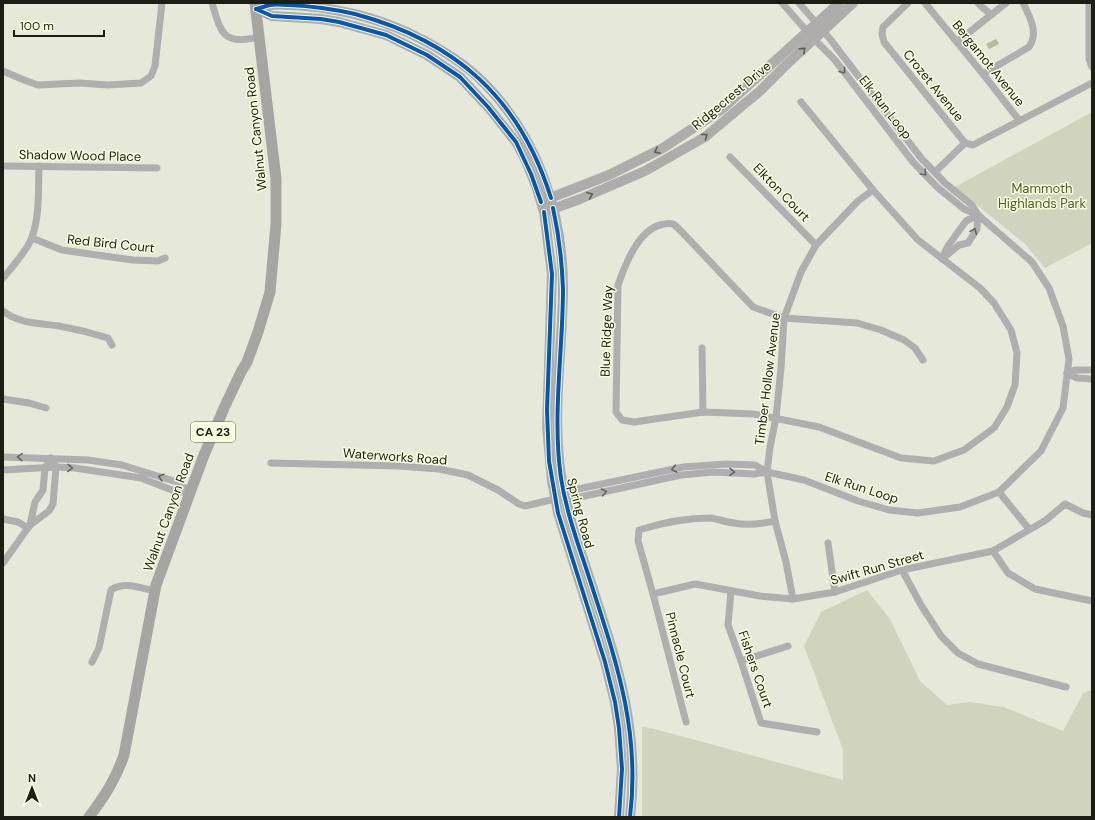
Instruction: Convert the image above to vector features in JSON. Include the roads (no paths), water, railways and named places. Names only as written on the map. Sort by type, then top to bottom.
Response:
[{"type":"main road","name":"Ridgecrest Drive","points":[[548,210],[580,199],[645,171],[705,137],[761,90],[788,63],[820,27],[838,3]]},
{"type":"main road","name":"Ridgecrest Drive","points":[[820,27],[853,3]]},
{"type":"main road","name":"Walnut Canyon Road","points":[[89,817],[104,797],[116,776],[124,755],[155,591],[204,455],[224,408],[247,362],[270,292],[276,224],[276,179],[255,6]]},
{"type":"main road","name":"Spring Road","points":[[255,6],[272,16],[303,17],[333,21],[386,35],[427,55],[460,77],[488,107],[516,142],[531,174],[546,200],[552,274],[547,427],[549,461],[555,499],[605,662],[615,702],[619,728],[622,769],[619,817]]},
{"type":"main road","name":"Ridgecrest Drive","points":[[546,200],[609,175],[663,148],[722,109],[811,36]]},
{"type":"main road","name":"Spring Road","points":[[548,210],[559,237],[562,270],[562,329],[557,426],[559,460],[565,496],[618,669],[626,701],[632,753],[630,817]]},
{"type":"street","points":[[3,71],[38,85],[79,83],[108,85],[141,83],[151,76],[155,66],[162,3]]},
{"type":"street","points":[[212,3],[222,32],[228,38],[249,40],[259,37]]},
{"type":"street","name":"Elk Run Loop","points":[[555,499],[687,475],[714,472],[754,474],[767,472],[804,480],[858,501],[889,510],[918,513],[960,507],[999,492],[1041,451],[1063,408],[1069,359],[1062,326],[1049,288],[1032,262],[978,215],[964,209],[937,187],[913,162],[835,60],[811,36],[782,3]]},
{"type":"street","name":"Elk Run Loop","points":[[799,3],[820,27],[921,158],[945,183],[972,205],[978,215]]},
{"type":"street","name":"Crozet Avenue","points":[[908,3],[883,27],[882,34],[884,42],[965,143]]},
{"type":"street","name":"Bergamot Avenue","points":[[925,3],[1019,120]]},
{"type":"street","points":[[978,3],[982,9],[988,9],[1006,3]]},
{"type":"street","points":[[983,74],[1029,47],[1033,41],[1034,30],[1032,22],[1023,3]]},
{"type":"street","points":[[1089,3],[1089,59],[1092,67]]},
{"type":"street","points":[[957,42],[988,9]]},
{"type":"street","points":[[934,172],[965,143],[973,145],[1092,83]]},
{"type":"street","points":[[702,348],[703,412],[754,414],[820,427],[901,458],[934,461],[964,450],[994,428],[1007,407],[1015,385],[1017,353],[1011,330],[994,303],[980,288],[918,240],[874,190],[801,102]]},
{"type":"street","name":"Elkton Court","points":[[730,157],[816,245]]},
{"type":"street","name":"Shadow Wood Place","points":[[3,166],[157,168]]},
{"type":"street","points":[[3,278],[12,268],[32,238],[38,208],[39,166]]},
{"type":"street","name":"Timber Hollow Avenue","points":[[793,599],[786,562],[774,522],[767,472],[771,439],[776,418],[784,318],[802,272],[816,245],[858,201],[874,190]]},
{"type":"street","points":[[942,258],[959,246],[968,243],[977,229],[978,215]]},
{"type":"street","points":[[942,258],[948,246],[966,221],[978,215]]},
{"type":"street","name":"Blue Ridge Way","points":[[703,412],[634,422],[622,420],[616,412],[618,285],[624,266],[636,245],[649,230],[656,226],[672,224],[680,230],[753,307],[784,318]]},
{"type":"street","name":"Red Bird Court","points":[[32,238],[62,250],[133,260],[158,261],[165,258]]},
{"type":"street","points":[[3,311],[7,315],[25,322],[83,331],[108,338],[112,345]]},
{"type":"street","points":[[784,318],[857,322],[904,340],[915,348],[923,360]]},
{"type":"street","points":[[1067,374],[1075,370],[1092,370]]},
{"type":"street","points":[[1067,374],[1077,378],[1092,379]]},
{"type":"street","points":[[3,400],[29,403],[46,408]]},
{"type":"street","points":[[3,457],[88,460],[122,465],[177,482],[191,492]]},
{"type":"street","points":[[3,563],[29,527],[50,509],[54,499],[53,487],[56,467],[52,458]]},
{"type":"street","points":[[29,527],[35,502],[42,490],[45,468],[52,458]]},
{"type":"street","name":"Waterworks Road","points":[[272,463],[398,466],[439,469],[468,475],[525,506],[555,499]]},
{"type":"street","points":[[3,470],[56,467],[75,468],[141,478],[177,492],[191,492]]},
{"type":"street","points":[[999,492],[1029,529]]},
{"type":"street","points":[[35,502],[38,509],[41,511],[50,509]]},
{"type":"street","name":"Swift Run Street","points":[[653,594],[695,584],[760,596],[793,599],[835,592],[902,570],[993,551],[1046,520],[1065,504],[1083,513],[1092,515]]},
{"type":"street","name":"Pinnacle Court","points":[[686,722],[638,541],[639,530],[683,520],[710,518],[735,524],[757,525],[774,522]]},
{"type":"street","points":[[3,519],[18,522],[29,527]]},
{"type":"street","points":[[828,543],[835,592]]},
{"type":"street","points":[[993,551],[1008,573],[1035,589],[1092,601]]},
{"type":"street","points":[[902,570],[921,605],[941,636],[958,653],[978,664],[1066,687]]},
{"type":"street","points":[[92,662],[99,648],[111,590],[117,586],[128,585],[155,591]]},
{"type":"street","name":"Fishers Court","points":[[731,591],[728,625],[742,661],[761,723],[817,732]]},
{"type":"street","points":[[742,661],[788,646]]},
{"type":"park label","name":"Mammoth Highlands Park","points":[[1042,196]]}]
